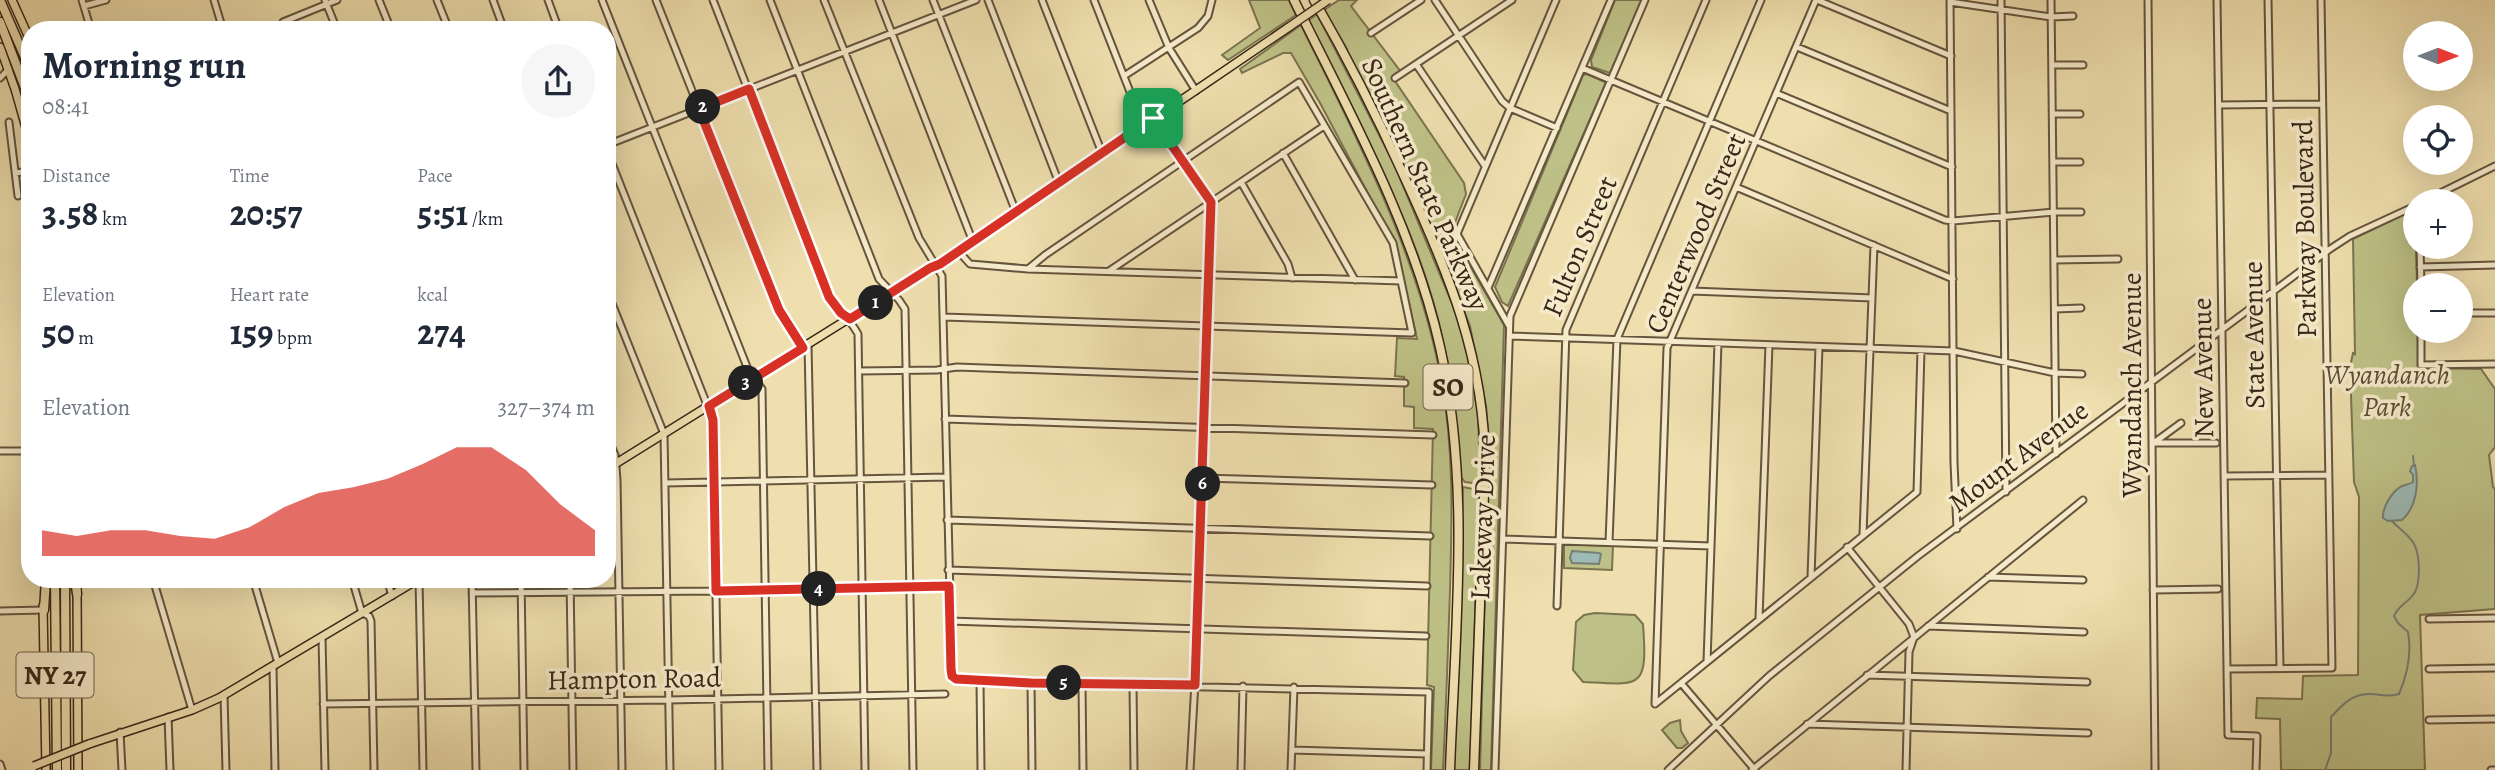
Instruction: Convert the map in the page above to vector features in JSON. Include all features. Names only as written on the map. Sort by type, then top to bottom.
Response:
[{"type":"highway","points":[[0,0],[21,48]]},
{"type":"highway","name":"Southern State Parkway","points":[[1294,0],[1396,210],[1424,286],[1442,357],[1454,429],[1458,502],[1450,770]]},
{"type":"highway","name":"Southern State Parkway","points":[[1314,0],[1366,96],[1419,208],[1456,299],[1473,357],[1482,405],[1485,453],[1474,770]]},
{"type":"highway","points":[[0,22],[21,77]]},
{"type":"highway","points":[[44,588],[44,610]]},
{"type":"highway","name":"NY 27","points":[[55,588],[57,770]]},
{"type":"highway","name":"NY 27","points":[[65,588],[66,770]]},
{"type":"highway","points":[[77,588],[78,594]]},
{"type":"main road","points":[[12,0],[21,21]]},
{"type":"main road","points":[[616,463],[973,242],[1328,0]]},
{"type":"main road","points":[[0,47],[21,111]]},
{"type":"main road","points":[[25,770],[224,695],[404,588]]},
{"type":"main road","points":[[78,594],[78,770]]},
{"type":"main road","points":[[44,610],[46,770]]},
{"type":"street","points":[[88,21],[83,3],[106,0]]},
{"type":"street","points":[[215,0],[221,21]]},
{"type":"street","points":[[284,21],[326,2],[337,0]]},
{"type":"street","points":[[379,0],[387,21]]},
{"type":"street","points":[[437,0],[445,21]]},
{"type":"street","points":[[493,0],[501,21]]},
{"type":"street","points":[[548,0],[556,21]]},
{"type":"street","points":[[602,0],[610,21]]},
{"type":"street","points":[[656,0],[779,310],[806,347],[812,481],[817,770]]},
{"type":"street","points":[[713,0],[829,297],[841,313],[850,319],[858,334],[865,770]]},
{"type":"street","points":[[769,0],[879,279],[900,300],[905,309],[913,770]]},
{"type":"street","points":[[824,0],[919,238],[942,276],[952,676],[956,679],[1031,683],[1430,692],[1427,770]]},
{"type":"street","points":[[879,0],[973,242]]},
{"type":"street","points":[[933,0],[1016,212]]},
{"type":"street","points":[[616,141],[975,0]]},
{"type":"street","points":[[988,0],[1059,183]]},
{"type":"street","points":[[1042,0],[1102,153]]},
{"type":"street","points":[[1094,0],[1143,125]]},
{"type":"street","points":[[1149,0],[1169,48],[1196,91]]},
{"type":"street","points":[[1124,76],[1204,22],[1211,9],[1212,0]]},
{"type":"street","points":[[1371,33],[1421,0]]},
{"type":"street","points":[[1435,0],[1502,101],[1510,108],[1557,128]]},
{"type":"street","points":[[1395,78],[1512,0]]},
{"type":"street","points":[[1509,326],[1457,234],[1556,0]]},
{"type":"street","points":[[1488,288],[1611,0]]},
{"type":"street","name":"Lakeway Drive","points":[[1495,770],[1510,316],[1645,0]]},
{"type":"street","name":"Fulton Street","points":[[1557,606],[1564,337],[1706,0]]},
{"type":"street","points":[[1609,542],[1616,340],[1761,0]]},
{"type":"street","points":[[1817,0],[1951,56]]},
{"type":"street","name":"Centerwood Street","points":[[1681,683],[1655,704],[1667,348],[1817,0]]},
{"type":"street","points":[[2001,0],[2006,492]]},
{"type":"street","points":[[2051,0],[2056,454]]},
{"type":"street","name":"Wyandanch Avenue","points":[[2148,0],[2155,770]]},
{"type":"street","name":"New Avenue","points":[[2217,0],[2228,735],[2257,736],[2256,770]]},
{"type":"street","name":"State Avenue","points":[[2268,0],[2280,668]]},
{"type":"street","name":"Parkway Boulevard","points":[[2280,668],[2332,668],[2321,0]]},
{"type":"street","points":[[1957,529],[1950,1],[2051,17],[2073,16]]},
{"type":"street","points":[[326,2],[333,21]]},
{"type":"street","points":[[616,36],[749,372],[762,389],[768,770]]},
{"type":"street","points":[[1797,47],[1951,111]]},
{"type":"street","points":[[1416,64],[1485,166]]},
{"type":"street","points":[[2052,65],[2083,65]]},
{"type":"street","points":[[1582,68],[1953,221],[2081,212]]},
{"type":"street","points":[[0,78],[9,69]]},
{"type":"street","points":[[944,317],[1412,333],[1393,243],[1299,82],[1028,269]]},
{"type":"street","points":[[1776,93],[1952,167]]},
{"type":"street","points":[[2219,105],[2322,104]]},
{"type":"street","points":[[2053,114],[2081,114]]},
{"type":"street","points":[[1153,118],[1211,202],[1200,579],[1190,770]]},
{"type":"street","points":[[9,122],[18,196]]},
{"type":"street","points":[[1109,271],[1324,125]]},
{"type":"street","points":[[1283,153],[1355,280]]},
{"type":"street","points":[[2054,162],[2080,162]]},
{"type":"street","points":[[2448,189],[2495,166]]},
{"type":"street","points":[[15,173],[21,172]]},
{"type":"street","points":[[616,174],[713,420],[719,770]]},
{"type":"street","points":[[1241,182],[1287,264],[1292,278]]},
{"type":"street","points":[[1736,187],[1953,279]]},
{"type":"street","name":"Mount Avenue","points":[[1668,770],[1769,677],[1879,587],[2324,254],[2350,236],[2403,212]]},
{"type":"street","points":[[1863,534],[1874,245]]},
{"type":"street","points":[[959,251],[970,264],[1028,269],[1401,281]]},
{"type":"street","points":[[2055,260],[2118,259]]},
{"type":"street","points":[[2420,259],[2420,273]]},
{"type":"street","points":[[2420,267],[2495,265]]},
{"type":"street","points":[[1692,291],[1872,298]]},
{"type":"street","points":[[2055,309],[2081,308]]},
{"type":"street","points":[[2473,313],[2495,313]]},
{"type":"street","points":[[616,314],[664,434],[670,770]]},
{"type":"street","points":[[1510,336],[1954,351],[2055,373],[2082,374]]},
{"type":"street","points":[[1707,662],[1718,343]]},
{"type":"street","points":[[2421,343],[2421,365],[2495,364]]},
{"type":"street","points":[[1759,619],[1769,345]]},
{"type":"street","points":[[1811,577],[1819,347]]},
{"type":"street","points":[[1921,350],[1917,492],[1681,683],[1753,770],[2083,500]]},
{"type":"street","points":[[859,372],[945,368],[1405,383]]},
{"type":"street","points":[[945,419],[1433,435]]},
{"type":"street","points":[[2152,443],[2181,423]]},
{"type":"street","points":[[2152,443],[2216,443]]},
{"type":"street","points":[[0,451],[21,451]]},
{"type":"street","points":[[616,463],[622,770]]},
{"type":"street","points":[[2225,477],[2329,475]]},
{"type":"street","points":[[665,483],[861,481],[946,477]]},
{"type":"street","points":[[1203,478],[1432,485]]},
{"type":"street","points":[[947,520],[1430,536]]},
{"type":"street","points":[[1503,539],[1711,546]]},
{"type":"street","points":[[1847,547],[1909,625],[1914,637],[1909,652],[1906,770]]},
{"type":"street","points":[[948,570],[1427,586]]},
{"type":"street","points":[[1989,577],[2083,580]]},
{"type":"street","points":[[472,593],[949,586]]},
{"type":"street","points":[[156,588],[192,709]]},
{"type":"street","points":[[255,588],[275,665],[275,770]]},
{"type":"street","points":[[355,588],[362,613],[369,616],[371,621],[374,770]]},
{"type":"street","points":[[389,588],[391,596]]},
{"type":"street","points":[[419,588],[423,770]]},
{"type":"street","points":[[472,588],[476,770]]},
{"type":"street","points":[[521,588],[524,770]]},
{"type":"street","points":[[570,588],[573,770]]},
{"type":"street","points":[[2153,590],[2218,589]]},
{"type":"street","points":[[0,611],[44,610]]},
{"type":"street","points":[[2429,619],[2495,618]]},
{"type":"street","points":[[949,621],[1426,636]]},
{"type":"street","points":[[1928,626],[2084,632]]},
{"type":"street","points":[[322,638],[325,770]]},
{"type":"street","points":[[2228,669],[2280,668]]},
{"type":"street","points":[[2430,669],[2495,668]]},
{"type":"street","points":[[1867,675],[2087,682]]},
{"type":"street","points":[[980,681],[981,770]]},
{"type":"street","points":[[1031,683],[1032,770]]},
{"type":"street","points":[[1082,684],[1083,770]]},
{"type":"street","points":[[1133,685],[1134,770]]},
{"type":"street","points":[[1241,770],[1243,686]]},
{"type":"street","points":[[1291,770],[1294,687]]},
{"type":"street","name":"Hampton Road","points":[[323,704],[945,694]]},
{"type":"street","points":[[224,695],[226,770]]},
{"type":"street","points":[[168,717],[170,770]]},
{"type":"street","points":[[2430,720],[2495,719]]},
{"type":"street","points":[[1807,724],[2088,733]]},
{"type":"street","points":[[120,732],[122,770]]},
{"type":"street","points":[[1292,750],[1427,754]]},
{"type":"street","points":[[0,764],[2,770]]},
{"type":"green space","points":[[1249,0],[1289,0],[1296,15],[1228,60],[1222,55],[1260,28]]},
{"type":"green space","points":[[1339,0],[1357,0],[1351,6],[1404,76],[1395,81],[1464,183],[1466,194],[1451,233],[1504,325],[1491,770],[1480,770],[1489,447],[1486,406],[1470,326],[1449,273],[1347,49],[1324,10]]},
{"type":"green space","points":[[1615,0],[1642,0],[1610,73],[1592,67],[1591,60]]},
{"type":"green space","points":[[1317,14],[1394,164],[1458,318],[1467,348],[1478,413],[1480,477],[1473,483],[1465,482],[1461,477],[1450,378],[1428,284],[1388,182],[1308,21]]},
{"type":"green space","points":[[1301,25],[1365,156],[1402,244],[1432,336],[1442,384],[1449,435],[1452,512],[1443,770],[1431,770],[1434,687],[1427,685],[1433,429],[1414,428],[1414,407],[1404,406],[1404,377],[1395,376],[1397,338],[1417,339],[1396,246],[1291,53],[1283,53],[1242,73],[1240,69]]},
{"type":"green space","points":[[1587,74],[1605,82],[1605,85],[1508,306],[1502,302],[1495,287],[1583,75]]},
{"type":"green space","name":"Wyandanch Park","points":[[2403,215],[2403,259],[2416,259],[2417,273],[2403,273],[2403,343],[2418,343],[2419,383],[2424,368],[2481,369],[2495,389],[2495,447],[2489,455],[2495,489],[2495,609],[2420,615],[2425,770],[2281,770],[2280,719],[2256,718],[2257,698],[2302,699],[2303,676],[2358,675],[2359,497],[2354,482],[2350,367],[2353,353],[2355,354],[2353,239]]},
{"type":"green space","points":[[1463,487],[1478,487],[1479,494],[1470,770],[1454,770]]},
{"type":"green space","points":[[1564,544],[1613,546],[1612,570],[1564,568]]},
{"type":"green space","points":[[1584,615],[1635,615],[1643,624],[1644,661],[1642,672],[1637,679],[1618,683],[1583,682],[1573,670],[1576,622]]},
{"type":"green space","points":[[1680,720],[1681,731],[1688,743],[1677,748],[1662,730],[1670,723]]},
{"type":"water","points":[[2415,465],[2417,487],[2414,502],[2402,520],[2388,521],[2383,518],[2386,505],[2398,488],[2413,482],[2410,471]]},
{"type":"water","points":[[1572,551],[1599,553],[1599,564],[1572,563]]},
{"type":"waterway","points":[[2413,456],[2414,466]]},
{"type":"waterway","points":[[2325,770],[2331,753],[2331,717],[2358,695],[2399,694],[2407,671],[2410,648],[2408,632],[2394,616],[2416,591],[2419,564],[2413,542],[2392,521]]},
{"type":"route","points":[[749,89],[829,297],[841,313],[850,319],[940,264],[1153,118],[1211,202],[1195,685],[1031,683],[956,679],[952,676],[951,669],[949,586],[716,591],[713,420],[709,406],[803,348],[779,310],[699,109],[749,89]]}]
